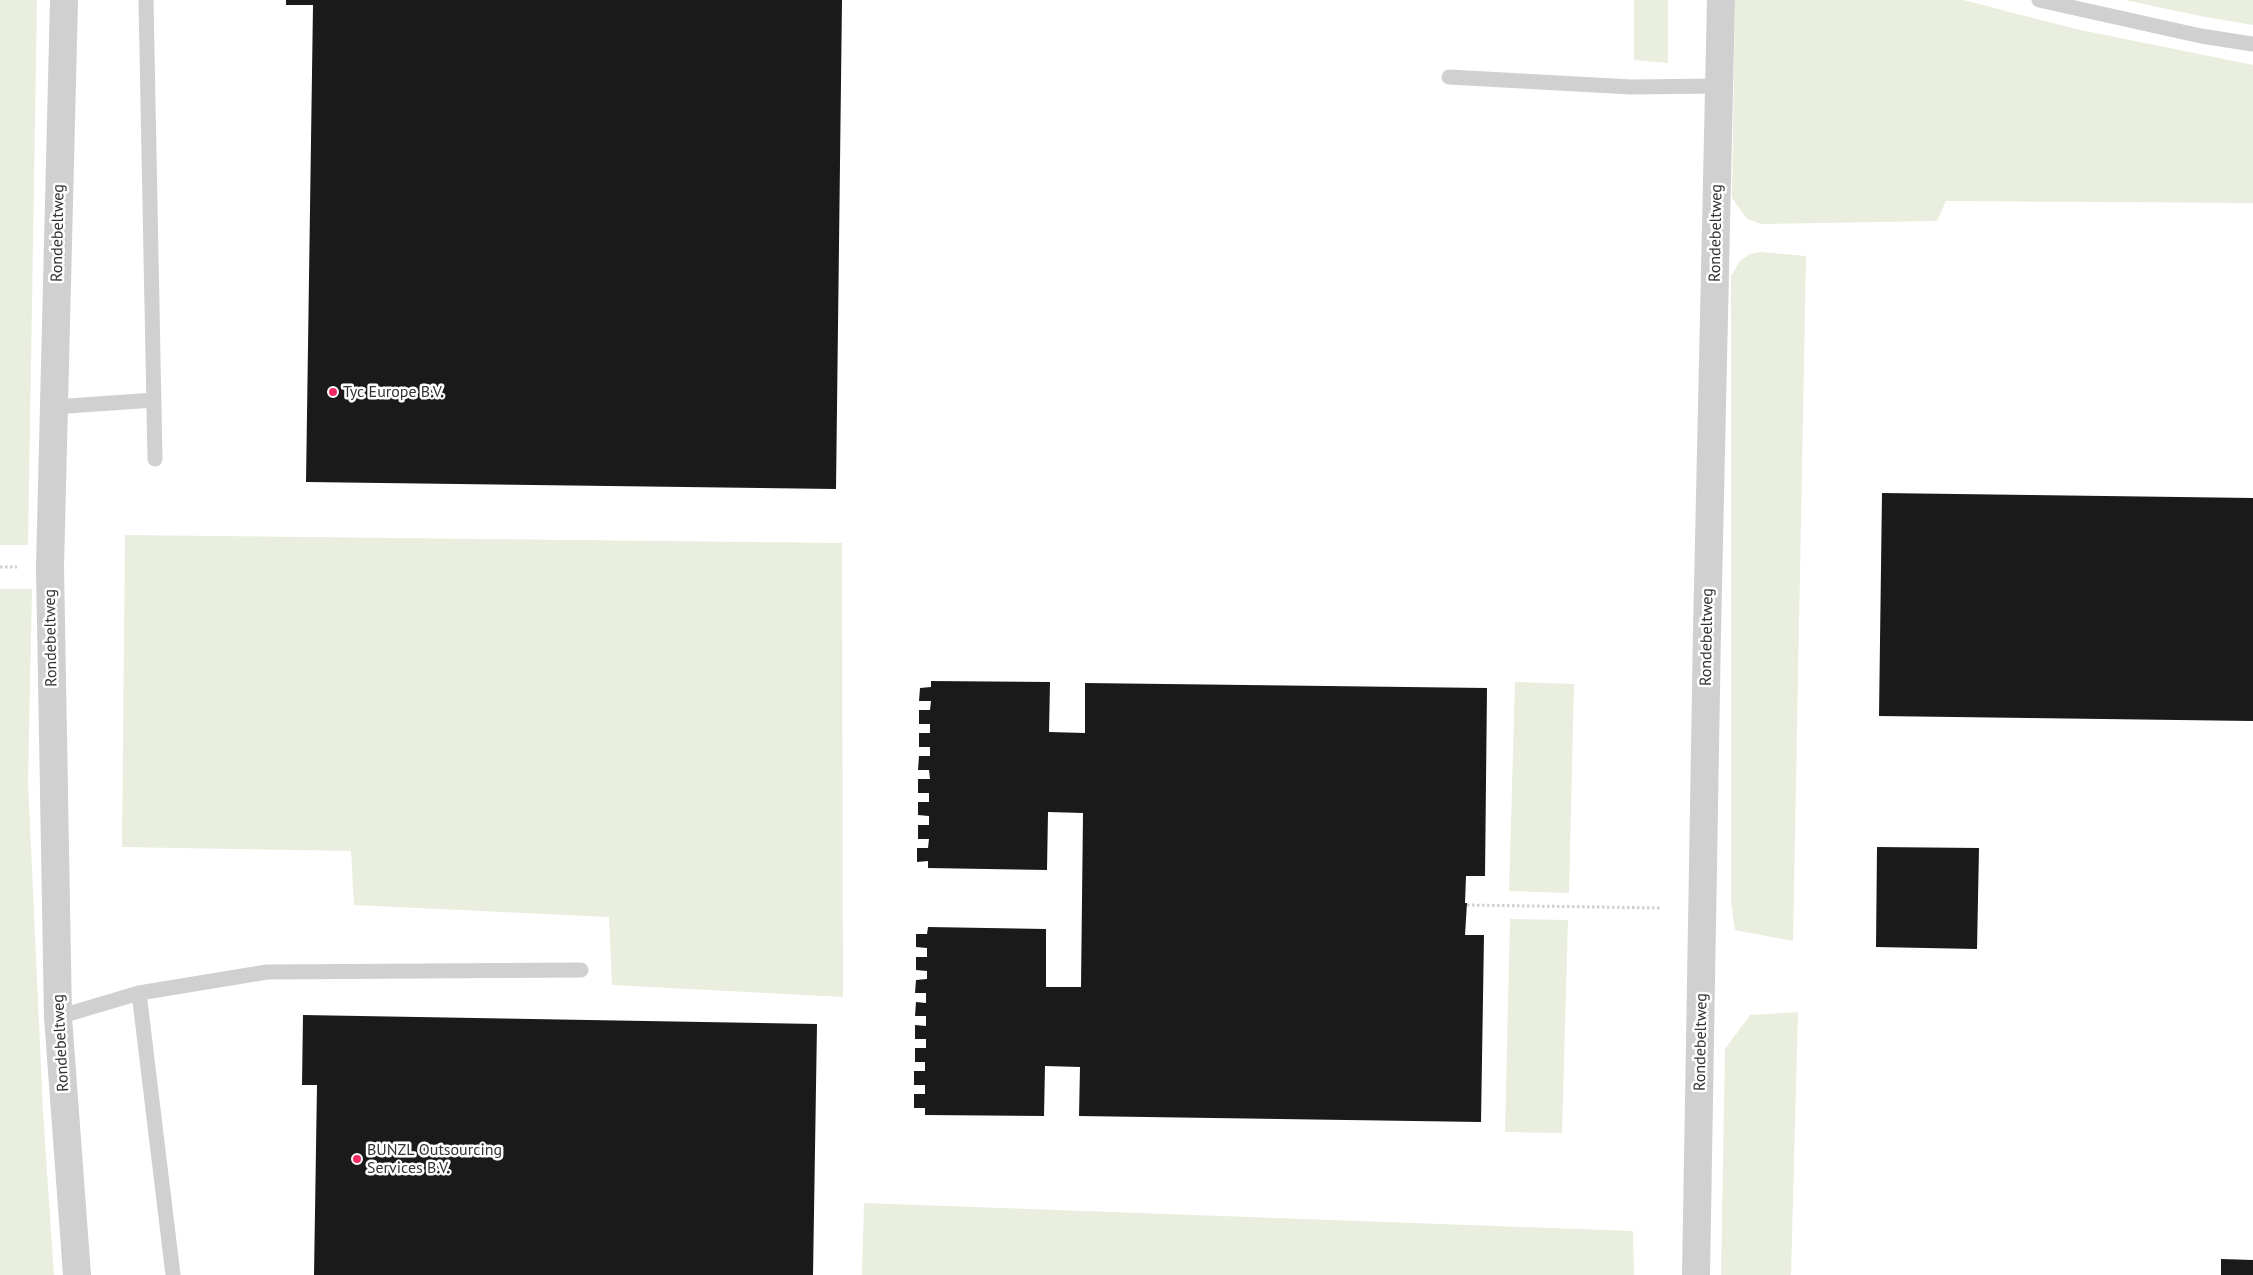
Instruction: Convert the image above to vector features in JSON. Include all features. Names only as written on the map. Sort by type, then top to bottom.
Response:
[{"type":"street","name":"Rondebeltweg","points":[[64,0],[50,567],[58,1017],[77,1275]]},
{"type":"street","name":"Rondebeltweg","points":[[1696,1275],[1721,0]]},
{"type":"lane","points":[[146,0],[155,459]]},
{"type":"lane","points":[[2039,0],[2192,34],[2253,44]]},
{"type":"lane","points":[[1450,77],[1631,87],[1719,86]]},
{"type":"lane","points":[[54,407],[154,400]]},
{"type":"lane","points":[[58,1017],[139,993],[267,972],[580,970]]},
{"type":"lane","points":[[139,993],[173,1275]]},
{"type":"path","points":[[1467,905],[1662,908]]},
{"type":"green space","points":[[0,0],[37,0],[28,545],[0,545]]},
{"type":"green space","points":[[1634,0],[1668,0],[1668,63],[1634,60]]},
{"type":"green space","points":[[1735,0],[1963,0],[2076,29],[2253,65],[2253,203],[1946,201],[1937,221],[1761,224],[1747,219],[1732,198]]},
{"type":"green space","points":[[2125,0],[2253,0],[2253,25],[2205,17]]},
{"type":"green space","points":[[1760,252],[1806,256],[1793,941],[1735,930],[1731,902],[1731,276],[1740,261],[1750,254]]},
{"type":"green space","points":[[125,535],[842,543],[843,997],[612,985],[609,917],[354,905],[351,851],[122,847]]},
{"type":"green space","points":[[0,589],[32,589],[28,781],[43,1112],[54,1275],[0,1275]]},
{"type":"green space","points":[[1515,682],[1574,684],[1569,893],[1509,891]]},
{"type":"green space","points":[[1510,919],[1568,920],[1562,1133],[1505,1132]]},
{"type":"green space","points":[[1798,1012],[1791,1275],[1721,1275],[1725,1049],[1750,1015]]},
{"type":"green space","points":[[864,1203],[1633,1231],[1634,1275],[862,1275]]},
{"type":"building","points":[[286,0],[842,0],[836,489],[306,482],[313,5],[286,5]]},
{"type":"building","points":[[1882,493],[2253,498],[2253,721],[1879,716]]},
{"type":"building","points":[[931,681],[1050,682],[1049,732],[1085,733],[1085,683],[1487,688],[1485,876],[1466,876],[1465,903],[1467,903],[1465,935],[1484,935],[1481,1122],[1079,1116],[1080,1067],[1045,1066],[1044,1116],[925,1115],[925,1108],[914,1108],[914,1094],[925,1094],[925,1085],[914,1085],[914,1071],[925,1071],[925,1062],[915,1062],[915,1048],[926,1048],[926,1039],[915,1039],[915,1025],[926,1026],[926,1016],[915,1016],[916,1002],[926,1003],[926,993],[915,993],[916,980],[927,979],[927,971],[916,970],[916,957],[927,957],[927,948],[916,947],[916,934],[927,934],[928,927],[1046,929],[1046,987],[1081,987],[1083,813],[1048,812],[1047,870],[928,868],[928,861],[917,862],[917,848],[928,848],[929,839],[918,839],[918,825],[929,825],[929,816],[918,815],[918,802],[929,802],[929,793],[918,793],[918,779],[930,779],[929,770],[918,770],[919,756],[930,756],[930,747],[919,747],[919,733],[930,733],[930,724],[919,724],[919,710],[930,710],[931,701],[919,701],[920,688],[931,687]]},
{"type":"building","points":[[1877,847],[1979,848],[1977,949],[1876,947]]},
{"type":"building","points":[[303,1015],[817,1024],[813,1275],[314,1275],[317,1085],[302,1085]]},
{"type":"building","points":[[2221,1259],[2253,1260],[2253,1275],[2221,1275]]},
{"type":"place","name":"Tyc Europe B.V.","points":[[333,392]]},
{"type":"place","name":"BUNZL Outsourcing Services B.V.","points":[[357,1159]]}]
